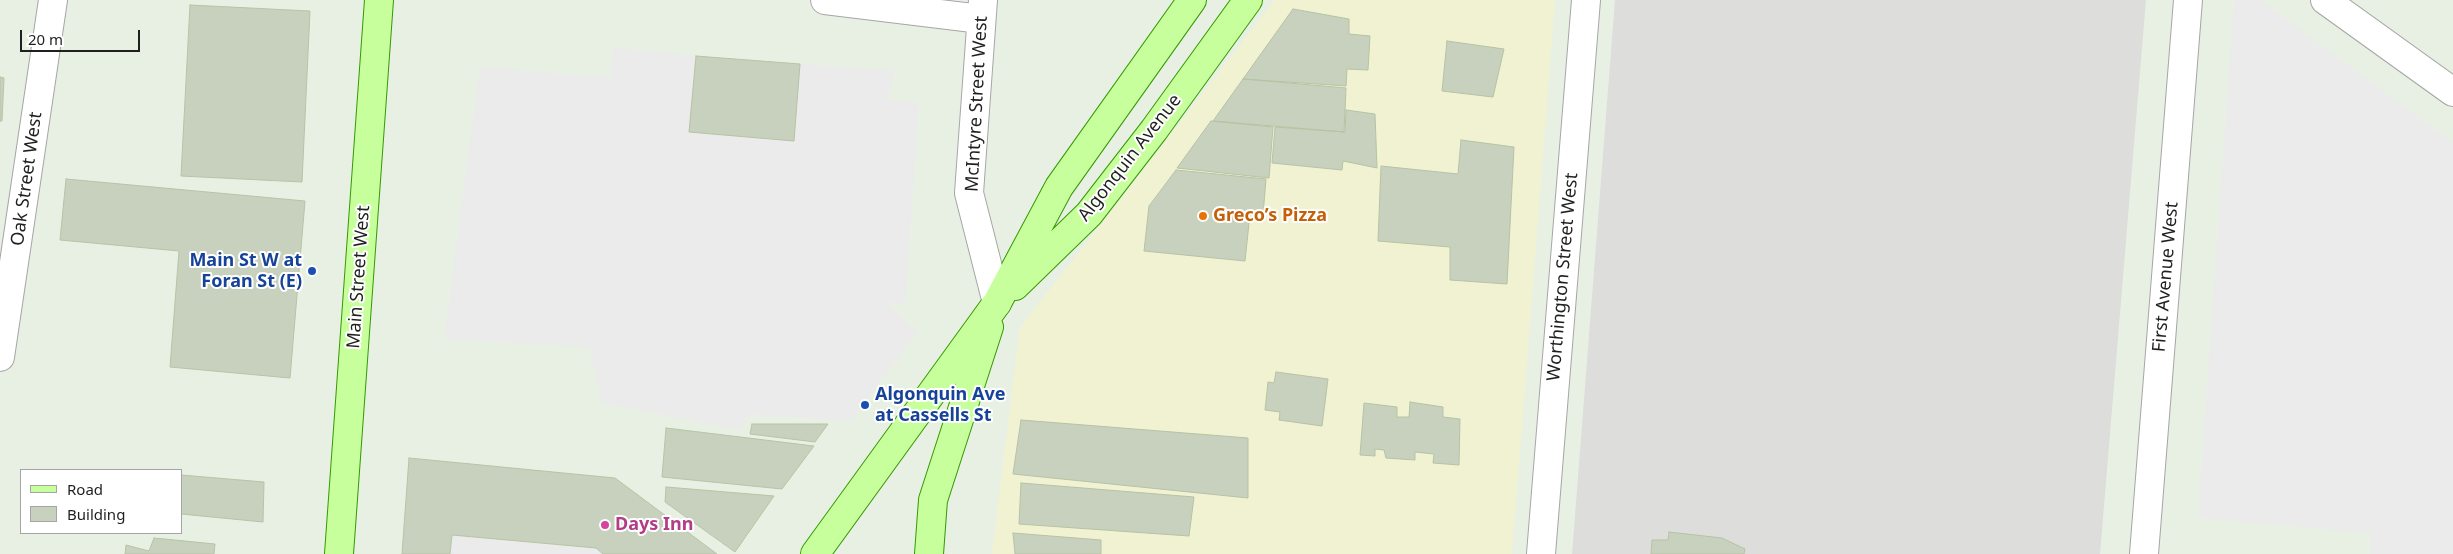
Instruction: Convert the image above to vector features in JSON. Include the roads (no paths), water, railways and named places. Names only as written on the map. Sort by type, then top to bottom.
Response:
[{"type":"main road","name":"Main Street West","points":[[339,554],[379,0]]},
{"type":"main road","name":"Algonquin Avenue","points":[[815,554],[997,303],[1059,187],[1192,0]]},
{"type":"main road","name":"Algonquin Avenue","points":[[997,303],[1089,214],[1154,130],[1248,0]]},
{"type":"main road","points":[[929,554],[933,500],[997,303]]},
{"type":"street","name":"Oak Street West","points":[[0,357],[53,0]]},
{"type":"street","points":[[825,0],[982,9]]},
{"type":"street","name":"Worthington Street West","points":[[1541,554],[1586,0]]},
{"type":"street","name":"First Avenue West","points":[[2144,554],[2188,0]]},
{"type":"street","points":[[2325,0],[2453,92]]},
{"type":"street","name":"McIntyre Street West","points":[[982,9],[969,193],[997,303]]},
{"type":"place","name":"Greco’s Pizza","points":[[1203,216]]},
{"type":"place","name":"Main St W at Foran St (E)","points":[[312,271]]},
{"type":"place","name":"Algonquin Ave at Cassells St","points":[[865,405]]},
{"type":"place","name":"Days Inn","points":[[605,525]]}]
